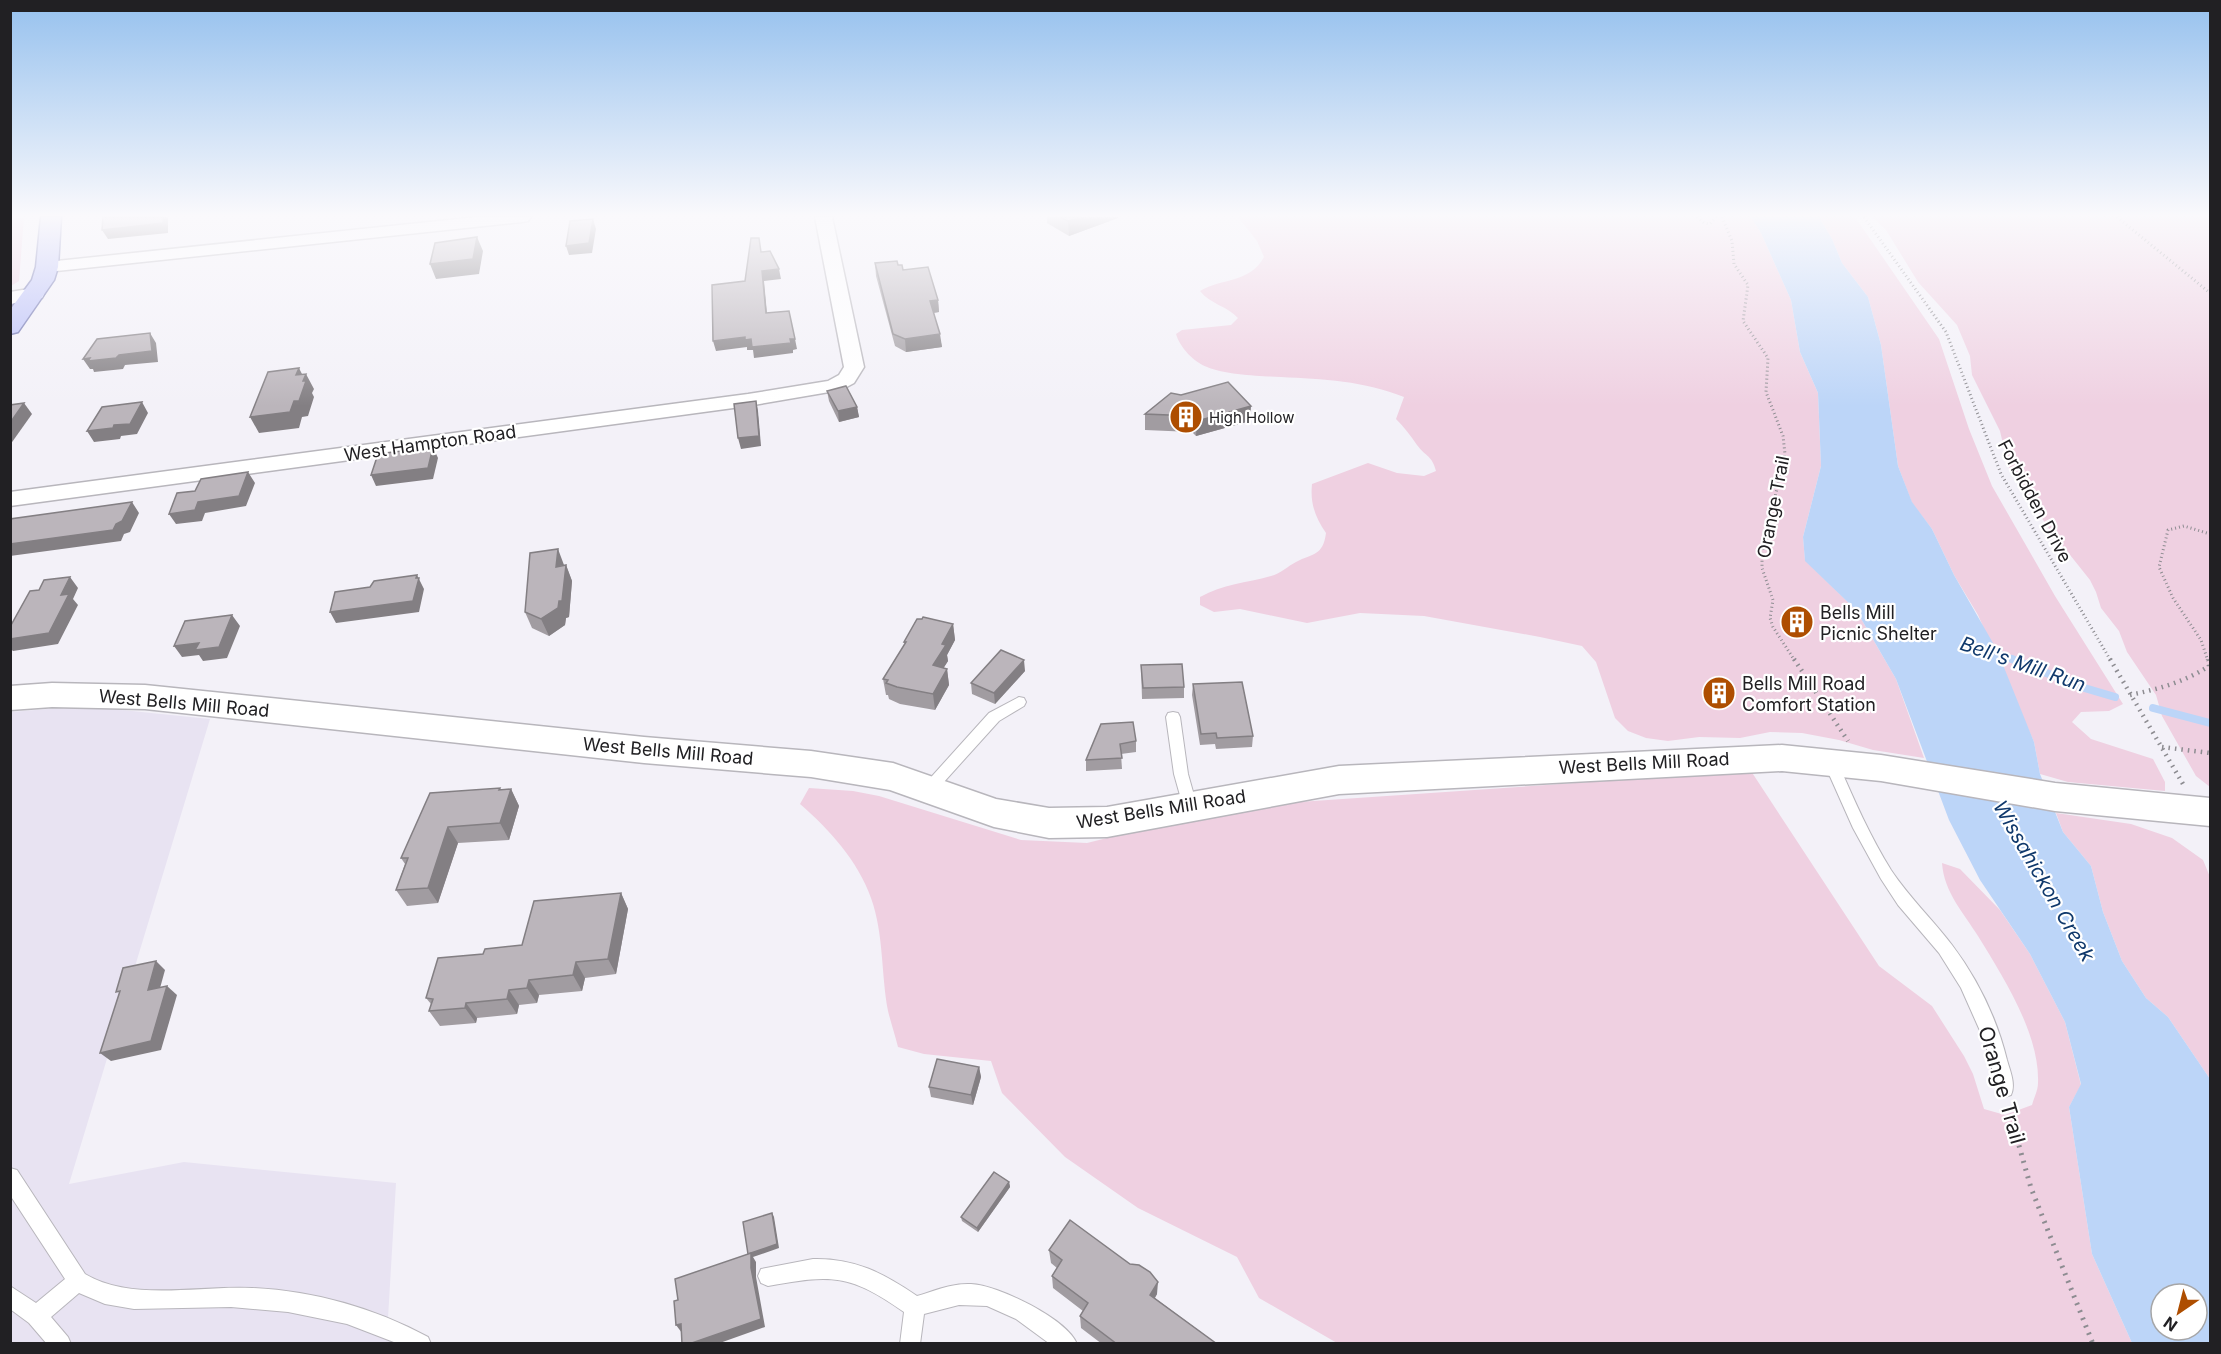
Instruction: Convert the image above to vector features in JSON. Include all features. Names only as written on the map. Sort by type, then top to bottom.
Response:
[{"type":"main road","points":[[10,327],[35,294],[42,280]]},
{"type":"street","name":"West Hampton Road","points":[[10,499],[826,388],[847,379],[854,367],[836,280]]},
{"type":"street","points":[[10,297],[35,294]]},
{"type":"street","name":"West Bells Mill Road","points":[[10,698],[52,695],[116,696],[206,703],[655,751],[811,764],[892,777],[994,813],[1049,823],[1107,822],[1299,786],[1374,778],[1738,758],[1782,758],[1840,763],[2096,802],[2211,812]]},
{"type":"lane","points":[[929,789],[994,717],[1019,702]]},
{"type":"lane","points":[[1173,717],[1181,774],[1190,806]]},
{"type":"lane","name":"Orange Trail","points":[[1840,763],[1869,847],[1897,891],[1959,969],[1992,1036],[2001,1062],[2005,1089]]},
{"type":"lane","points":[[10,1177],[78,1281],[92,1291],[135,1300],[267,1299],[324,1308],[367,1319],[421,1344]]},
{"type":"lane","points":[[768,1276],[832,1267],[859,1273],[915,1307]]},
{"type":"lane","points":[[36,1316],[78,1281]]},
{"type":"lane","points":[[915,1307],[945,1297],[973,1294],[993,1298],[1025,1314],[1068,1344]]},
{"type":"lane","points":[[10,1296],[36,1316],[61,1344]]},
{"type":"lane","points":[[910,1344],[915,1307]]},
{"type":"path","name":"Orange Trail","points":[[1745,280],[1748,285],[1743,321],[1768,358],[1766,392],[1776,416],[1785,454],[1762,553],[1762,568],[1773,600],[1770,618],[1840,763]]},
{"type":"path","name":"Forbidden Drive","points":[[1909,280],[1946,332],[2001,474],[2184,787]]},
{"type":"path","points":[[2195,280],[2211,293]]},
{"type":"path","points":[[2130,695],[2170,686],[2195,676],[2209,666],[2208,656],[2200,636],[2175,601],[2159,567],[2168,530],[2184,525],[2211,534]]},
{"type":"path","points":[[2162,747],[2211,753]]},
{"type":"path","name":"Orange Trail","points":[[2005,1089],[2009,1113],[2031,1188],[2093,1344]]},
{"type":"shaded area","points":[[11,280],[19,280],[19,281],[11,286]]},
{"type":"shaded area","points":[[1230,280],[1782,280],[1791,300],[1800,352],[1818,393],[1821,466],[1803,537],[1805,560],[1856,610],[1896,679],[1924,758],[1873,750],[1839,740],[1802,733],[1770,732],[1740,738],[1699,737],[1668,741],[1646,738],[1628,731],[1615,718],[1596,662],[1582,646],[1540,637],[1424,616],[1360,613],[1307,623],[1240,609],[1214,612],[1200,605],[1200,597],[1226,586],[1274,575],[1320,550],[1326,533],[1314,510],[1312,484],[1368,463],[1397,473],[1424,476],[1436,471],[1431,459],[1396,419],[1404,397],[1374,387],[1343,382],[1223,372],[1202,365],[1193,358],[1184,349],[1176,334],[1182,330],[1231,325],[1238,318],[1200,291]]},
{"type":"shaded area","points":[[1855,280],[1899,280],[1939,339],[1969,429],[1992,486],[2055,596],[2123,704],[2109,711],[2081,712],[2072,722],[2091,739],[2153,759],[2165,782],[2165,791],[2068,782],[2040,774],[2034,742],[1978,615],[1954,575],[1932,529],[1912,503],[1898,466],[1881,345],[1868,297]]},
{"type":"shaded area","points":[[1917,280],[2210,280],[2210,787],[2196,776],[2162,716],[2156,695],[2127,652],[2119,631],[2101,608],[2090,580],[2047,526],[2008,466],[2000,431],[1972,375],[1970,356],[1957,325]]},
{"type":"shaded area","points":[[83,706],[210,719],[69,1184],[184,1162],[396,1183],[388,1318],[430,1343],[11,1344],[11,712]]},
{"type":"shaded area","points":[[1751,771],[1879,966],[1932,1006],[1964,1056],[1973,1074],[1984,1109],[2005,1115],[2032,1105],[2038,1083],[2033,1045],[2018,1006],[1988,952],[1950,893],[1942,863],[1960,869],[2000,910],[2030,954],[2065,1022],[2081,1085],[2069,1107],[2092,1254],[2132,1343],[1337,1343],[1259,1298],[1237,1257],[1138,1208],[1065,1157],[1002,1093],[991,1061],[924,1054],[898,1047],[888,1011],[878,926],[871,898],[842,846],[800,804],[809,788],[853,791],[879,796],[1021,840],[1087,843],[1191,817],[1284,803]]},
{"type":"shaded area","points":[[2056,813],[2131,824],[2172,838],[2203,860],[2210,877],[2210,1079],[2168,1017],[2146,998],[2122,961],[2103,912],[2091,866],[2063,832]]},
{"type":"water","name":"Wissahickon Creek","points":[[1782,280],[1855,280],[1868,297],[1881,345],[1898,466],[1912,502],[1932,529],[1954,575],[1997,650],[2034,742],[2040,774],[2063,832],[2091,866],[2103,912],[2122,961],[2146,998],[2168,1017],[2210,1079],[2210,1343],[2132,1343],[2092,1254],[2069,1107],[2081,1084],[2065,1022],[2030,954],[1980,880],[1949,820],[1896,679],[1856,610],[1805,561],[1803,537],[1821,466],[1818,393],[1800,352],[1791,300]]},
{"type":"building","points":[[763,280],[766,313],[789,311],[795,339],[790,339],[791,343],[752,347],[751,339],[745,340],[745,337],[713,341],[712,285]]},
{"type":"building","points":[[879,280],[932,280],[938,300],[930,301],[940,334],[905,339],[893,334]]},
{"type":"building","points":[[150,333],[152,351],[119,355],[116,358],[88,361],[90,358],[83,359],[97,339]]},
{"type":"building","points":[[299,368],[296,375],[306,374],[303,381],[306,381],[299,401],[294,401],[290,412],[250,417],[268,372]]},
{"type":"building","points":[[1228,382],[1251,406],[1197,421],[1193,416],[1145,414],[1171,393],[1181,395]]},
{"type":"building","points":[[846,386],[857,407],[838,411],[827,391]]},
{"type":"building","points":[[756,401],[759,436],[738,438],[734,404]]},
{"type":"building","points":[[142,402],[130,424],[87,431],[102,407]]},
{"type":"building","points":[[24,403],[10,423],[10,405]]},
{"type":"building","points":[[433,447],[428,468],[371,475],[378,454]]},
{"type":"building","points":[[248,472],[239,496],[198,502],[195,510],[169,514],[177,493],[195,491],[201,479]]},
{"type":"building","points":[[132,502],[122,521],[116,524],[113,530],[10,544],[10,519]]},
{"type":"building","points":[[558,549],[556,567],[566,565],[562,601],[559,601],[558,608],[541,619],[525,612],[530,553]]},
{"type":"building","points":[[417,575],[416,578],[419,578],[413,601],[330,612],[335,592],[370,587],[374,581]]},
{"type":"building","points":[[70,577],[61,595],[69,594],[49,633],[10,639],[10,627],[30,591],[39,590],[44,580]]},
{"type":"building","points":[[232,615],[219,647],[195,650],[199,643],[174,646],[185,621]]},
{"type":"building","points":[[923,617],[953,624],[942,644],[946,645],[933,665],[947,669],[933,694],[897,687],[886,683],[888,680],[883,679],[917,619]]},
{"type":"building","points":[[1001,650],[1024,660],[994,693],[971,683]]},
{"type":"building","points":[[1182,664],[1184,687],[1143,688],[1141,665]]},
{"type":"building","points":[[1242,682],[1253,736],[1217,738],[1216,733],[1201,734],[1193,684]]},
{"type":"building","points":[[1133,722],[1136,741],[1120,744],[1122,758],[1086,760],[1101,724]]},
{"type":"building","points":[[500,788],[499,790],[511,789],[500,823],[448,827],[428,888],[396,890],[408,858],[401,858],[430,793]]},
{"type":"building","points":[[621,893],[608,959],[576,962],[573,975],[529,980],[527,988],[509,990],[507,999],[466,1003],[465,1008],[429,1011],[433,999],[426,998],[438,958],[483,954],[485,949],[522,945],[534,901]]},
{"type":"building","points":[[156,961],[148,990],[167,986],[151,1041],[100,1053],[120,991],[116,992],[123,968]]},
{"type":"building","points":[[937,1059],[979,1067],[971,1095],[929,1087]]},
{"type":"building","points":[[994,1172],[1009,1182],[977,1228],[961,1217]]},
{"type":"building","points":[[772,1213],[777,1244],[748,1254],[743,1222]]},
{"type":"building","points":[[1070,1220],[1130,1264],[1139,1265],[1150,1272],[1158,1282],[1150,1295],[1217,1344],[1117,1344],[1080,1316],[1088,1303],[1052,1276],[1062,1260],[1049,1250]]},
{"type":"building","points":[[751,1253],[751,1268],[761,1319],[689,1344],[682,1344],[681,1324],[676,1325],[674,1301],[678,1300],[675,1279]]},
{"type":"waterway","name":"Bell's Mill Run","points":[[1990,650],[2016,661]]},
{"type":"waterway","name":"Bell's Mill Run","points":[[2012,659],[2081,687],[2115,697]]},
{"type":"waterway","name":"Bell's Mill Run","points":[[2153,708],[2210,723]]},
{"type":"place","name":"High Hollow","points":[[1186,417]]},
{"type":"place","name":"Bells Mill Picnic Shelter","points":[[1797,622]]},
{"type":"place","name":"Bells Mill Road Comfort Station","points":[[1719,693]]}]
